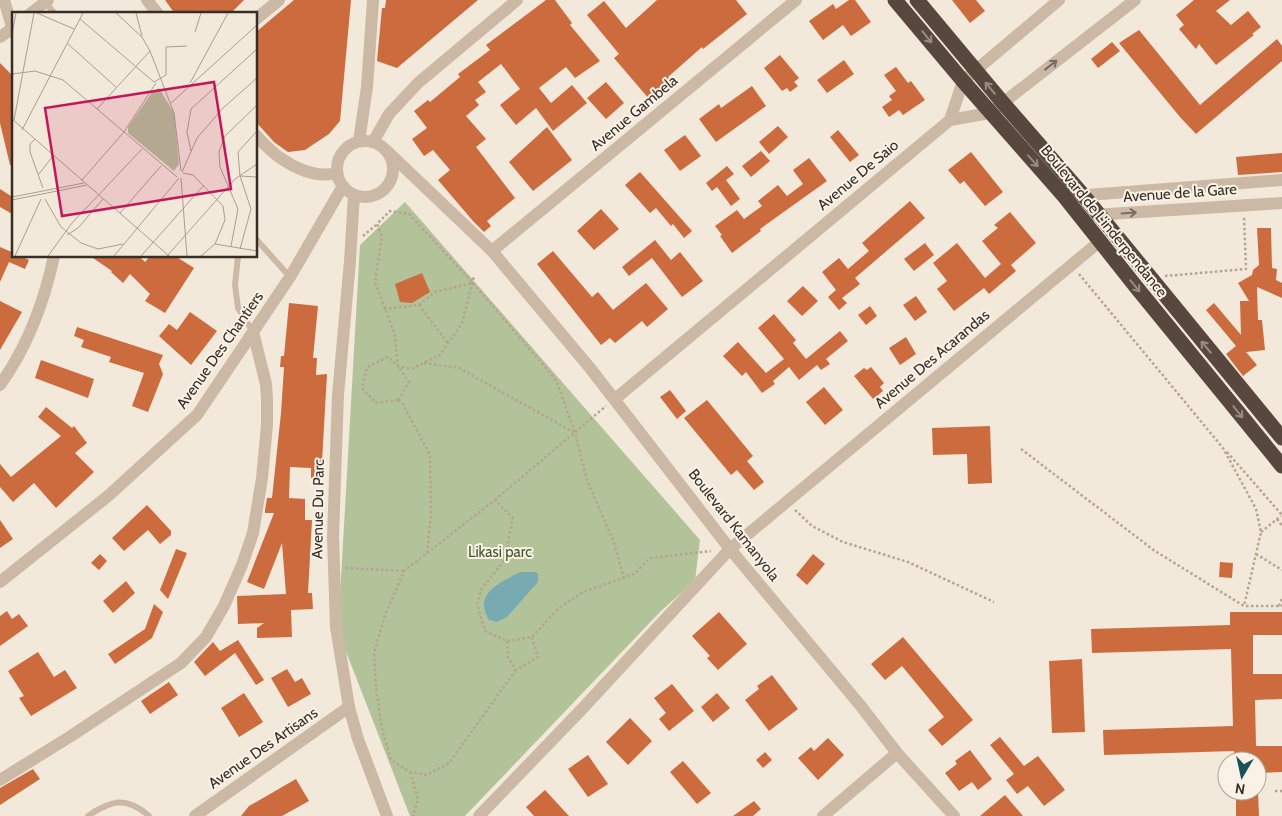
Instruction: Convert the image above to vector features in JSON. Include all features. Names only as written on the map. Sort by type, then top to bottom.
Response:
[{"type":"highway","name":"Boulevard de L'inderpendance","points":[[895,0],[990,113],[1064,196],[1282,466]]},
{"type":"highway","name":"Boulevard de L'inderpendance","points":[[918,0],[1003,103],[1083,195],[1148,277],[1282,438]]},
{"type":"street","points":[[4,0],[12,26]]},
{"type":"street","points":[[146,0],[156,12]]},
{"type":"street","points":[[258,17],[279,0]]},
{"type":"street","points":[[359,142],[367,87],[373,0]]},
{"type":"street","points":[[373,142],[389,114],[418,83],[517,0]]},
{"type":"street","name":"Avenue Gambela","points":[[492,251],[796,0]]},
{"type":"street","points":[[950,120],[963,81],[1059,0]]},
{"type":"street","name":"Avenue De Saio","points":[[615,399],[950,120],[990,113],[1135,0]]},
{"type":"street","points":[[32,12],[46,1]]},
{"type":"street","points":[[0,37],[12,30]]},
{"type":"street","points":[[258,138],[266,148],[288,163],[318,174],[337,174]]},
{"type":"street","points":[[359,142],[373,142],[386,150],[391,157],[393,174],[386,188],[371,197],[354,195],[343,186],[337,174],[338,160],[346,148],[359,142]]},
{"type":"street","name":"Boulevard Kamanyola","points":[[386,150],[492,251],[615,399],[730,548],[860,705],[897,753],[954,816]]},
{"type":"street","points":[[1064,196],[1282,180]]},
{"type":"street","name":"Avenue Des Chantiers","points":[[0,582],[108,496],[197,415],[290,277],[343,186]]},
{"type":"street","name":"Avenue Du Parc","points":[[354,195],[338,396],[333,537],[336,627],[349,707],[358,739],[387,816]]},
{"type":"street","name":"Avenue de la Gare","points":[[1080,217],[1282,203]]},
{"type":"street","name":"Avenue Des Acarandas","points":[[479,816],[730,548],[1100,242]]},
{"type":"street","points":[[0,385],[29,337],[47,291],[54,258]]},
{"type":"street","points":[[0,780],[88,725],[181,663],[206,637],[224,606],[242,565],[253,532],[268,425],[266,384],[253,332]]},
{"type":"street","name":"Avenue Des Artisans","points":[[195,816],[349,707]]},
{"type":"street","points":[[823,816],[897,753]]},
{"type":"lane","points":[[46,1],[54,12]]},
{"type":"lane","points":[[258,241],[290,277]]},
{"type":"lane","points":[[238,258],[234,285],[238,308],[253,332]]},
{"type":"lane","points":[[88,816],[100,808],[118,802],[139,806],[148,816]]},
{"type":"path","points":[[1148,277],[1246,270],[1244,205]]},
{"type":"path","points":[[362,237],[390,211],[409,214],[473,283],[556,380],[575,433],[587,480],[614,543],[624,578]]},
{"type":"path","points":[[377,224],[382,236],[375,282],[395,335],[398,366]]},
{"type":"path","points":[[1072,265],[1223,448],[1282,515],[1261,532]]},
{"type":"path","points":[[398,366],[411,369],[440,355],[462,323],[474,276]]},
{"type":"path","points":[[384,309],[419,305],[436,292],[473,283]]},
{"type":"path","points":[[419,305],[448,343]]},
{"type":"path","points":[[398,400],[409,382],[398,366],[388,357],[367,367],[362,388],[376,402],[398,400],[403,404],[430,455],[431,513],[427,554]]},
{"type":"path","points":[[424,363],[459,368],[575,433]]},
{"type":"path","points":[[532,637],[538,657],[516,670],[449,763],[427,775],[410,772],[391,760],[382,729],[376,688],[374,653],[385,615],[404,571],[495,500],[615,399]]},
{"type":"path","points":[[1223,448],[1256,509],[1261,532],[1244,606]]},
{"type":"path","points":[[1021,449],[1155,551],[1244,606],[1280,606],[1282,599]]},
{"type":"path","points":[[495,500],[513,518],[504,561],[482,588],[477,604],[485,631],[508,641],[532,637],[558,609],[583,592],[634,574],[650,558],[730,548]]},
{"type":"path","points":[[786,502],[812,526],[843,542],[908,562],[994,602]]},
{"type":"path","points":[[1277,519],[1282,526]]},
{"type":"path","points":[[1256,554],[1282,570]]},
{"type":"path","points":[[345,568],[404,571]]},
{"type":"path","points":[[508,641],[508,657],[516,670]]},
{"type":"path","points":[[410,772],[418,799],[414,816]]},
{"type":"path","points":[[1275,791],[1282,791]]},
{"type":"green space","name":"Likasi parc","points":[[405,202],[700,540],[695,580],[660,612],[465,816],[410,816],[338,631],[360,245]]},
{"type":"water","points":[[520,572],[536,572],[538,574],[538,582],[507,617],[497,622],[489,620],[484,603],[487,596],[497,585]]},
{"type":"building","points":[[165,0],[244,0],[232,12],[174,12]]},
{"type":"building","points":[[294,0],[351,0],[340,121],[329,134],[305,150],[288,152],[274,142],[258,124],[258,30]]},
{"type":"building","points":[[386,0],[478,0],[397,68],[377,61],[382,8],[385,8]]},
{"type":"building","points":[[546,0],[555,0],[572,23],[570,25],[600,61],[575,78],[566,67],[539,88],[551,103],[572,85],[587,103],[553,131],[536,108],[516,125],[500,105],[520,89],[501,64],[478,82],[486,92],[475,100],[479,105],[466,116],[486,139],[476,147],[515,198],[487,221],[491,226],[484,232],[438,180],[450,170],[433,150],[424,156],[412,139],[427,128],[414,111],[428,100],[430,102],[460,77],[458,74],[490,50],[486,45]]},
{"type":"building","points":[[657,0],[736,0],[747,14],[703,49],[702,47],[668,77],[672,82],[650,100],[614,58],[619,54],[587,15],[604,1],[626,28]]},
{"type":"building","points":[[849,0],[855,0],[871,22],[851,36],[843,25],[823,40],[809,21],[833,4],[836,9]]},
{"type":"building","points":[[952,0],[976,0],[985,11],[970,23]]},
{"type":"building","points":[[1194,0],[1230,0],[1216,11],[1231,25],[1248,11],[1261,27],[1252,34],[1254,35],[1216,65],[1199,44],[1196,49],[1179,29],[1184,25],[1176,15]]},
{"type":"building","points":[[1139,30],[1200,105],[1277,39],[1282,46],[1282,61],[1196,134],[1119,43]]},
{"type":"building","points":[[1112,42],[1120,51],[1098,68],[1091,59]]},
{"type":"building","points":[[780,55],[799,78],[794,82],[798,86],[790,92],[787,88],[782,91],[764,68]]},
{"type":"building","points":[[844,60],[854,74],[827,93],[817,80]]},
{"type":"building","points":[[0,63],[12,75],[12,165],[10,165],[0,123]]},
{"type":"building","points":[[896,67],[908,83],[911,81],[925,100],[903,115],[899,110],[889,117],[882,107],[892,100],[889,96],[896,91],[884,75]]},
{"type":"building","points":[[606,82],[624,103],[606,119],[587,98]]},
{"type":"building","points":[[752,86],[766,106],[716,142],[699,119],[719,104],[721,108]]},
{"type":"building","points":[[778,126],[788,137],[769,154],[759,142]]},
{"type":"building","points":[[547,127],[572,160],[533,191],[509,162]]},
{"type":"building","points":[[838,130],[859,155],[850,162],[830,137]]},
{"type":"building","points":[[685,135],[701,156],[680,171],[664,150]]},
{"type":"building","points":[[761,151],[770,161],[751,177],[742,166]]},
{"type":"building","points":[[971,152],[1003,192],[985,206],[964,181],[960,184],[948,170]]},
{"type":"building","points":[[1282,153],[1282,172],[1238,175],[1236,157]]},
{"type":"building","points":[[809,158],[827,181],[760,229],[761,231],[732,253],[715,226],[737,210],[744,219],[762,206],[758,201],[778,185],[787,196],[803,184],[793,170]]},
{"type":"building","points":[[727,166],[734,174],[726,180],[740,199],[731,206],[717,187],[712,191],[706,183]]},
{"type":"building","points":[[640,172],[692,231],[684,238],[673,224],[671,226],[656,208],[650,213],[625,185]]},
{"type":"building","points":[[0,189],[12,197],[12,214],[0,207]]},
{"type":"building","points":[[910,201],[925,218],[855,278],[860,284],[842,298],[847,303],[839,310],[828,297],[836,290],[822,272],[839,258],[848,269],[869,251],[862,243]]},
{"type":"building","points":[[601,209],[619,229],[594,250],[577,231]]},
{"type":"building","points":[[1010,212],[1036,243],[1011,265],[1016,271],[989,294],[984,288],[954,311],[937,289],[947,281],[933,263],[957,243],[985,278],[1001,264],[982,241],[998,228],[994,225]]},
{"type":"building","points":[[1257,228],[1271,228],[1272,268],[1277,269],[1276,280],[1282,283],[1282,298],[1257,287],[1258,320],[1262,320],[1265,350],[1246,352],[1257,365],[1243,376],[1226,354],[1236,346],[1206,310],[1214,303],[1241,335],[1240,301],[1249,301],[1238,283],[1252,275],[1253,270],[1259,265]]},
{"type":"building","points":[[655,240],[671,260],[680,252],[703,281],[682,297],[652,258],[629,276],[622,267]]},
{"type":"building","points":[[925,243],[934,255],[914,271],[904,259]]},
{"type":"building","points":[[0,247],[12,252],[12,258],[25,258],[29,260],[25,269],[9,262],[0,282]]},
{"type":"building","points":[[553,251],[592,297],[598,292],[613,310],[646,283],[668,309],[647,327],[642,321],[615,343],[610,338],[601,345],[537,264]]},
{"type":"building","points":[[93,258],[141,258],[145,262],[148,258],[178,258],[194,268],[165,313],[145,301],[150,294],[130,274],[123,283],[112,271]]},
{"type":"building","points":[[422,273],[430,292],[412,303],[400,302],[395,284]]},
{"type":"building","points":[[803,286],[818,301],[802,316],[787,301]]},
{"type":"building","points":[[916,296],[927,312],[915,321],[903,305]]},
{"type":"building","points":[[0,301],[22,312],[0,350]]},
{"type":"building","points":[[289,303],[318,306],[313,358],[317,358],[316,375],[327,374],[321,479],[311,478],[311,468],[290,467],[289,498],[305,499],[305,520],[312,520],[308,593],[312,593],[313,609],[291,610],[292,637],[257,638],[257,628],[264,623],[238,624],[237,596],[286,594],[282,543],[264,589],[247,582],[274,513],[265,513],[265,510],[267,498],[272,498],[284,367],[280,367],[281,356],[284,356]]},
{"type":"building","points":[[870,306],[877,316],[866,325],[858,315]]},
{"type":"building","points":[[190,312],[217,331],[191,365],[159,336],[169,324],[177,330]]},
{"type":"building","points":[[774,314],[796,340],[793,343],[806,359],[840,331],[848,341],[826,359],[830,364],[821,370],[817,365],[799,380],[789,367],[773,381],[775,384],[762,393],[746,372],[742,376],[723,356],[738,342],[766,373],[784,359],[758,328]]},
{"type":"building","points":[[77,327],[163,355],[159,364],[163,374],[148,412],[132,406],[144,373],[109,362],[111,357],[81,347],[84,340],[74,336]]},
{"type":"building","points":[[906,337],[916,354],[900,365],[889,348]]},
{"type":"building","points":[[41,360],[94,379],[88,398],[35,378]]},
{"type":"building","points":[[871,367],[884,383],[880,387],[883,391],[873,399],[854,376],[864,368],[867,370]]},
{"type":"building","points":[[824,387],[843,410],[825,425],[806,402]]},
{"type":"building","points":[[670,390],[686,411],[677,419],[660,397]]},
{"type":"building","points":[[707,400],[753,456],[747,461],[764,482],[754,490],[737,470],[731,475],[684,418]]},
{"type":"building","points":[[46,407],[72,428],[74,426],[87,443],[75,453],[94,472],[56,508],[34,483],[13,502],[0,487],[0,464],[11,477],[61,436],[38,417]]},
{"type":"building","points":[[990,426],[992,483],[968,484],[967,454],[933,455],[932,428]]},
{"type":"building","points":[[147,505],[171,531],[171,535],[160,544],[148,530],[124,551],[112,538]]},
{"type":"building","points":[[0,520],[13,539],[0,548]]},
{"type":"building","points":[[176,549],[187,553],[168,599],[160,590]]},
{"type":"building","points":[[100,554],[107,561],[99,570],[91,563]]},
{"type":"building","points":[[813,554],[825,564],[807,585],[796,575]]},
{"type":"building","points":[[1220,562],[1233,563],[1232,578],[1219,577]]},
{"type":"building","points":[[126,581],[135,593],[113,613],[103,601]]},
{"type":"building","points":[[154,604],[163,612],[152,638],[115,664],[108,654],[145,629]]},
{"type":"building","points":[[7,611],[12,619],[19,614],[28,626],[0,646],[0,616]]},
{"type":"building","points":[[719,612],[747,644],[718,670],[707,658],[710,656],[692,636]]},
{"type":"building","points":[[1230,612],[1282,612],[1282,635],[1253,635],[1253,674],[1282,674],[1282,699],[1255,700],[1256,746],[1282,746],[1282,772],[1267,773],[1267,751],[1104,755],[1103,730],[1233,726],[1231,649],[1092,653],[1091,629],[1230,625]]},
{"type":"building","points":[[903,637],[973,720],[942,746],[928,730],[944,717],[902,666],[885,680],[871,664]]},
{"type":"building","points":[[238,640],[264,680],[256,685],[235,653],[205,676],[194,662],[213,642],[220,651]]},
{"type":"building","points":[[38,652],[54,677],[65,670],[77,688],[31,716],[19,698],[24,696],[8,671]]},
{"type":"building","points":[[1082,659],[1085,732],[1052,733],[1049,661]]},
{"type":"building","points":[[287,669],[295,682],[302,678],[311,694],[288,707],[271,678]]},
{"type":"building","points":[[772,675],[798,709],[769,731],[745,700],[759,689],[757,686]]},
{"type":"building","points":[[169,682],[178,695],[150,714],[141,701]]},
{"type":"building","points":[[672,684],[694,711],[669,731],[659,719],[666,713],[654,698]]},
{"type":"building","points":[[244,693],[263,722],[239,737],[221,708]]},
{"type":"building","points":[[717,693],[730,708],[713,722],[701,707]]},
{"type":"building","points":[[630,718],[652,741],[628,765],[606,742]]},
{"type":"building","points":[[1000,737],[1024,766],[1038,756],[1065,790],[1044,806],[1028,786],[1017,794],[1006,780],[1014,774],[990,745]]},
{"type":"building","points":[[828,738],[844,755],[818,780],[798,758],[811,747],[814,751]]},
{"type":"building","points":[[970,750],[992,779],[978,790],[972,782],[959,791],[945,773],[957,764],[955,761]]},
{"type":"building","points":[[765,752],[772,760],[763,768],[756,760]]},
{"type":"building","points":[[588,755],[608,784],[588,797],[568,769]]},
{"type":"building","points":[[683,761],[711,793],[697,804],[670,772]]},
{"type":"building","points":[[33,769],[40,779],[0,805],[0,788]]},
{"type":"building","points":[[296,779],[309,801],[282,816],[241,816],[249,806]]},
{"type":"building","points":[[545,790],[569,816],[534,816],[526,807]]},
{"type":"building","points":[[1005,795],[1023,816],[980,816]]},
{"type":"building","points":[[754,801],[761,809],[753,816],[733,816]]},
{"type":"building","points":[[1236,801],[1258,801],[1259,816],[1236,816]]}]
